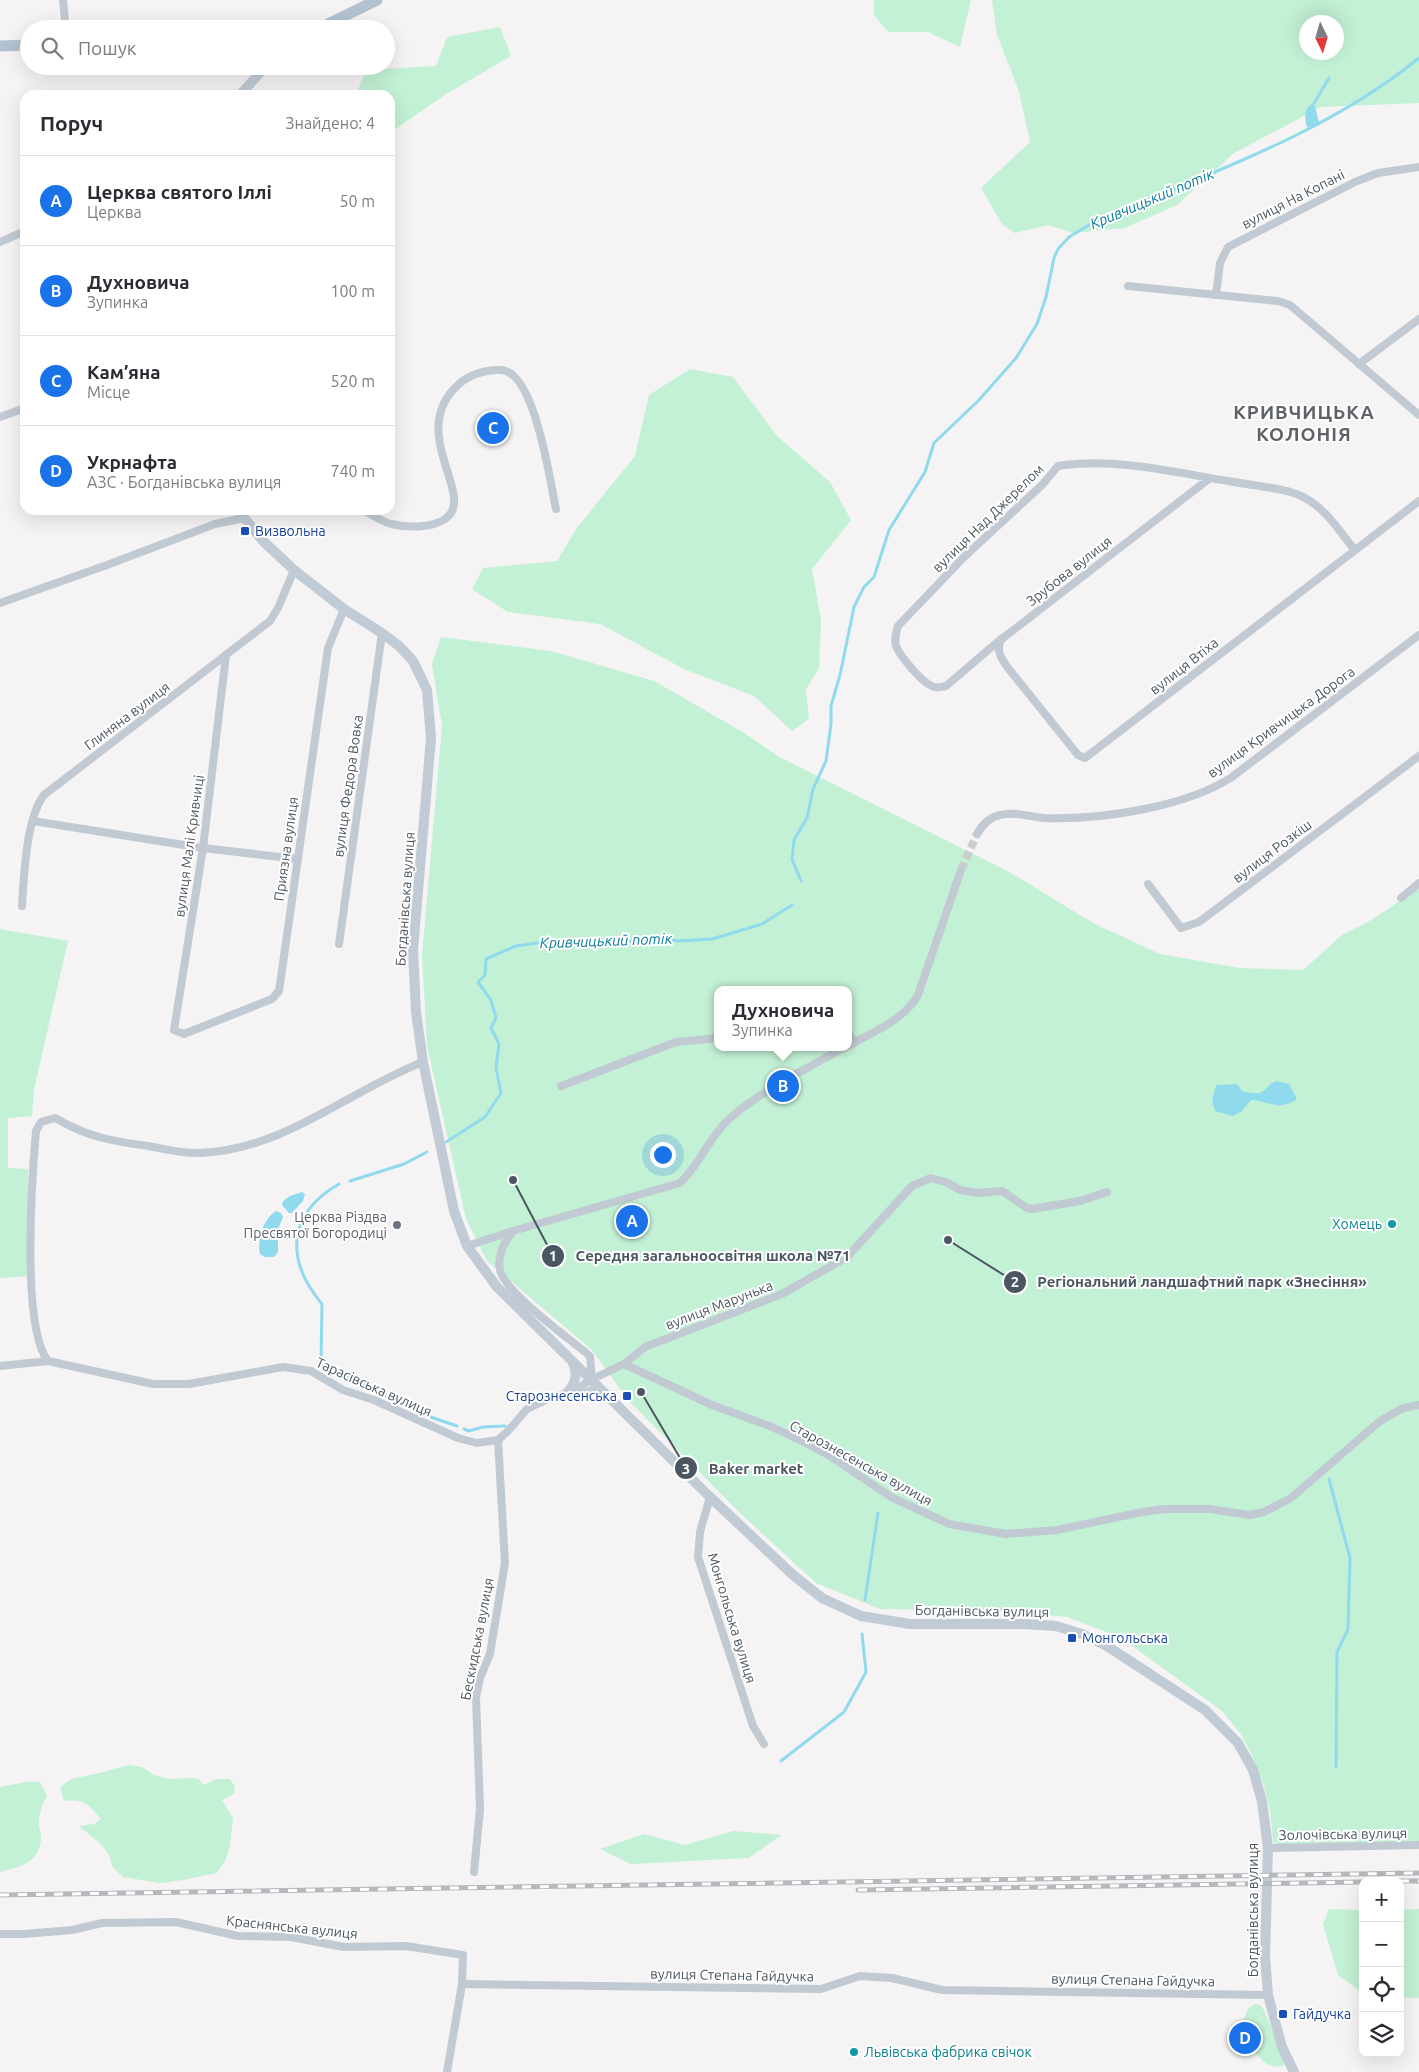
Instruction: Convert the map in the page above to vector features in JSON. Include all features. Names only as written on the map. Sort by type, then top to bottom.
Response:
[{"type":"main road","points":[[336,20],[377,0]]},
{"type":"main road","points":[[0,46],[20,45]]},
{"type":"main road","points":[[244,90],[258,75]]},
{"type":"main road","name":"Богданівська вулиця","points":[[242,515],[263,541],[294,570],[344,609],[399,646],[413,661],[427,690],[431,738],[413,950],[416,1012],[423,1062],[454,1211],[468,1246],[497,1287],[710,1497],[793,1575],[822,1598],[862,1616],[910,1624],[1024,1624],[1056,1626],[1082,1634],[1107,1646],[1205,1710],[1238,1743],[1253,1770],[1262,1800],[1268,1848],[1266,1956],[1268,1994],[1282,2047],[1294,2072]]},
{"type":"main road","points":[[564,1395],[570,1390],[576,1378],[576,1368],[571,1360]]},
{"type":"main road","points":[[564,1395],[583,1395],[596,1389],[606,1394]]},
{"type":"street","points":[[63,0],[65,20]]},
{"type":"street","name":"вулиця На Копані","points":[[1216,295],[1220,263],[1228,247],[1355,182],[1378,173],[1419,167]]},
{"type":"street","points":[[0,242],[20,233]]},
{"type":"street","points":[[1128,286],[1278,301],[1290,305],[1419,415]]},
{"type":"street","points":[[1358,364],[1419,318]]},
{"type":"street","points":[[373,515],[388,523],[415,526],[432,524],[444,520],[451,514],[454,507],[454,497],[439,442],[439,418],[450,392],[467,377],[502,370],[513,374],[526,391],[540,428],[556,509]]},
{"type":"street","points":[[0,417],[20,410]]},
{"type":"street","name":"вулиця Над Джерелом","points":[[946,686],[938,688],[930,686],[900,654],[895,636],[898,626],[964,557],[1042,485],[1058,466],[1094,462],[1153,468],[1273,489],[1302,496],[1319,506],[1354,549]]},
{"type":"street","name":"Зрубова вулиця","points":[[946,686],[1002,639],[1210,478]]},
{"type":"street","name":"вулиця Втіха","points":[[1002,639],[999,653],[1008,668],[1078,755],[1085,758],[1354,549],[1419,501]]},
{"type":"street","points":[[0,603],[108,566],[238,515]]},
{"type":"street","name":"Глиняна вулиця","points":[[22,906],[24,874],[33,821],[38,803],[44,795],[270,621],[278,608],[294,570]]},
{"type":"street","name":"Приязна вулиця","points":[[184,1034],[272,999],[278,990],[328,648],[344,609]]},
{"type":"street","name":"вулиця Федора Вовка","points":[[340,944],[382,633]]},
{"type":"street","name":"вулиця Кривчицька Дорога","points":[[977,834],[986,822],[1001,814],[1011,813],[1045,818],[1099,815],[1165,804],[1205,792],[1232,777],[1419,634]]},
{"type":"street","name":"вулиця Малі Кривчиці","points":[[184,1034],[174,1030],[204,848],[226,655]]},
{"type":"street","name":"вулиця Розкіш","points":[[1148,884],[1181,928],[1199,922],[1419,756]]},
{"type":"street","points":[[33,821],[204,848],[298,860]]},
{"type":"street","points":[[852,1043],[896,1018],[912,1005],[918,995],[961,870]]},
{"type":"street","points":[[1401,898],[1419,884]]},
{"type":"street","points":[[561,1086],[676,1042],[714,1038]]},
{"type":"street","points":[[468,1246],[513,1231],[680,1183],[691,1173],[725,1123],[755,1100],[839,1051]]},
{"type":"street","points":[[48,1361],[40,1348],[32,1285],[30,1203],[36,1131],[41,1122],[55,1118],[95,1137],[120,1142],[186,1152],[222,1151],[262,1140],[313,1120],[398,1072],[423,1062]]},
{"type":"street","name":"вулиця Марунька","points":[[624,1364],[645,1347],[782,1294],[834,1266],[859,1245],[912,1186],[931,1178],[948,1183],[960,1190],[979,1193],[1002,1191],[1027,1208],[1032,1209],[1080,1201],[1107,1192]]},
{"type":"street","points":[[513,1231],[502,1245],[499,1269],[502,1277],[516,1294],[590,1356],[592,1380]]},
{"type":"street","name":"Тарасівська вулиця","points":[[0,1366],[48,1361],[153,1384],[188,1384],[283,1367],[311,1371],[343,1390],[374,1400],[458,1438],[477,1443],[498,1440]]},
{"type":"street","points":[[498,1440],[526,1409],[550,1398],[576,1391],[592,1380],[624,1364]]},
{"type":"street","name":"Старознесенська вулиця","points":[[624,1364],[712,1405],[772,1427],[810,1445],[830,1456],[891,1497],[941,1521],[976,1530],[1006,1534],[1056,1530],[1142,1512],[1164,1510],[1209,1509],[1250,1515],[1264,1512],[1291,1498],[1380,1421],[1403,1408],[1419,1405]]},
{"type":"street","name":"Бескидська вулиця","points":[[474,1872],[480,1809],[476,1697],[480,1678],[490,1654],[504,1563],[498,1440]]},
{"type":"street","name":"Монгольська вулиця","points":[[710,1497],[700,1532],[698,1558],[753,1726],[764,1744]]},
{"type":"street","name":"Золочівська вулиця","points":[[1268,1848],[1419,1845]]},
{"type":"street","name":"Краснянська вулиця","points":[[0,1934],[72,1930],[102,1924],[176,1922],[238,1936],[291,1937],[344,1947],[406,1946],[463,1955],[462,1984]]},
{"type":"street","name":"вулиця Степана Гайдучка","points":[[462,1984],[821,1989],[860,1976],[892,1978],[942,1990],[1268,1994]]},
{"type":"street","points":[[447,2072],[462,1984]]},
{"type":"green space","points":[[874,0],[971,0],[960,47],[928,32],[888,32],[874,15]]},
{"type":"green space","points":[[992,0],[1419,0],[1419,103],[1321,107],[1234,153],[1177,205],[1125,228],[1073,233],[1048,225],[1015,233],[1002,224],[981,188],[1030,142],[1019,91],[997,35]]},
{"type":"green space","points":[[500,27],[511,56],[443,96],[395,130],[395,90],[358,90],[364,75],[395,75],[395,68],[436,66],[447,37]]},
{"type":"green space","points":[[690,369],[733,377],[777,436],[830,482],[851,520],[812,569],[821,620],[819,669],[806,689],[809,719],[792,731],[754,696],[684,669],[600,624],[508,612],[472,589],[483,568],[557,561],[576,529],[635,456],[649,395]]},
{"type":"green space","points":[[441,637],[551,651],[654,681],[741,731],[781,758],[1011,873],[1093,923],[1160,954],[1240,968],[1303,970],[1342,935],[1373,919],[1419,888],[1419,1843],[1281,1846],[1273,1841],[1270,1810],[1264,1786],[1250,1751],[1240,1733],[1222,1711],[1120,1637],[1067,1617],[1009,1611],[880,1609],[816,1583],[741,1514],[629,1401],[592,1350],[487,1261],[466,1219],[427,1046],[422,955],[442,726],[432,664]]},
{"type":"green space","points":[[0,929],[68,941],[34,1089],[32,1116],[8,1118],[8,1168],[28,1169],[30,1276],[0,1278]]},
{"type":"green space","points":[[128,1765],[142,1767],[154,1775],[168,1779],[199,1779],[203,1785],[216,1779],[230,1779],[234,1785],[235,1793],[222,1800],[233,1818],[230,1847],[225,1861],[217,1873],[160,1883],[123,1877],[112,1866],[110,1857],[102,1845],[79,1826],[94,1824],[101,1819],[93,1810],[81,1802],[64,1801],[60,1787],[71,1779]]},
{"type":"green space","points":[[25,1782],[40,1782],[47,1795],[39,1818],[40,1845],[33,1858],[28,1862],[0,1872],[0,1787]]},
{"type":"green space","points":[[733,1831],[782,1835],[748,1858],[631,1864],[600,1849],[644,1834],[685,1845]]},
{"type":"green space","points":[[1329,1909],[1359,1910],[1359,1990],[1338,1975],[1323,1924]]},
{"type":"green space","points":[[1419,1909],[1419,1998],[1404,1997],[1404,1910]]},
{"type":"green space","points":[[1255,2004],[1260,2005],[1264,2010],[1285,2063],[1283,2066],[1267,2064],[1250,2044],[1244,2026],[1245,2017],[1248,2010]]},
{"type":"water","points":[[1314,103],[1319,122],[1314,126],[1307,127],[1306,113],[1308,107]]},
{"type":"water","points":[[1276,1081],[1289,1084],[1297,1099],[1284,1105],[1251,1100],[1242,1111],[1233,1116],[1215,1111],[1212,1101],[1216,1085],[1237,1084],[1242,1091],[1257,1093],[1264,1091]]},
{"type":"water","points":[[302,1192],[305,1194],[303,1201],[292,1213],[289,1213],[282,1205],[283,1201],[290,1196]]},
{"type":"water","points":[[276,1211],[281,1213],[283,1217],[278,1229],[278,1252],[274,1257],[265,1257],[260,1254],[260,1236],[264,1224]]},
{"type":"waterway","name":"Кривчицький потік","points":[[801,881],[792,859],[794,840],[807,818],[813,789],[826,761],[831,724],[831,706],[840,675],[854,607],[864,587],[874,577],[889,530],[925,472],[934,443],[979,400],[1016,358],[1037,324],[1058,249],[1069,237],[1089,225],[1217,171],[1302,132],[1382,86],[1419,58]]},
{"type":"waterway","points":[[1314,103],[1329,78]]},
{"type":"waterway","name":"Кривчицький потік","points":[[446,1142],[485,1117],[501,1093],[496,1068],[499,1044],[491,1028],[496,1018],[491,1000],[478,982],[485,975],[486,959],[516,946],[558,940],[629,941],[662,938],[678,941],[712,939],[762,924],[792,905]]},
{"type":"waterway","name":"Кривчицький потік","points":[[350,1181],[404,1164],[427,1152]]},
{"type":"waterway","name":"Кривчицький потік","points":[[321,1364],[322,1304],[302,1271],[297,1255],[297,1239],[301,1224],[309,1209],[322,1196],[339,1184]]},
{"type":"waterway","name":"Кривчицький потік","points":[[328,1367],[422,1414],[457,1426]]},
{"type":"waterway","name":"Кривчицький потік","points":[[464,1429],[469,1431],[483,1427],[505,1426]]},
{"type":"waterway","points":[[1329,1479],[1350,1558],[1348,1629],[1337,1652],[1336,1767]]},
{"type":"waterway","points":[[865,1600],[878,1513]]},
{"type":"waterway","points":[[781,1761],[844,1712],[866,1672],[862,1634]]},
{"type":"tunnel","points":[[961,870],[977,834]]},
{"type":"railway","points":[[0,1895],[1419,1873]]},
{"type":"railway","points":[[1404,1881],[1419,1881]]},
{"type":"railway","points":[[858,1890],[1359,1882]]},
{"type":"place","name":"Кам’яна","points":[[493,428]]},
{"type":"place","name":"Визвольна","points":[[245,531]]},
{"type":"place","name":"Духновича","points":[[783,1086]]},
{"type":"place","name":"Середня загальноосвітня школа №71","points":[[513,1180]]},
{"type":"place","name":"Церква святого Іллі","points":[[632,1221]]},
{"type":"place","name":"Хомець","points":[[1392,1224]]},
{"type":"place","name":"Церква Різдва Пресвятої Богородиці","points":[[397,1225]]},
{"type":"place","name":"Регіональний ландшафтний парк «Знесіння»","points":[[948,1240]]},
{"type":"place","name":"Baker market","points":[[641,1392]]},
{"type":"place","name":"Старознесенська","points":[[627,1396]]},
{"type":"place","name":"Монгольська","points":[[1072,1638]]},
{"type":"place","name":"Гайдучка","points":[[1283,2014]]},
{"type":"place","name":"Укрнафта","points":[[1245,2038]]},
{"type":"place","name":"Львівська фабрика свічок","points":[[854,2052]]},
{"type":"district","name":"КРИВЧИЦЬКА КОЛОНІЯ","points":[[1304,423]]}]
